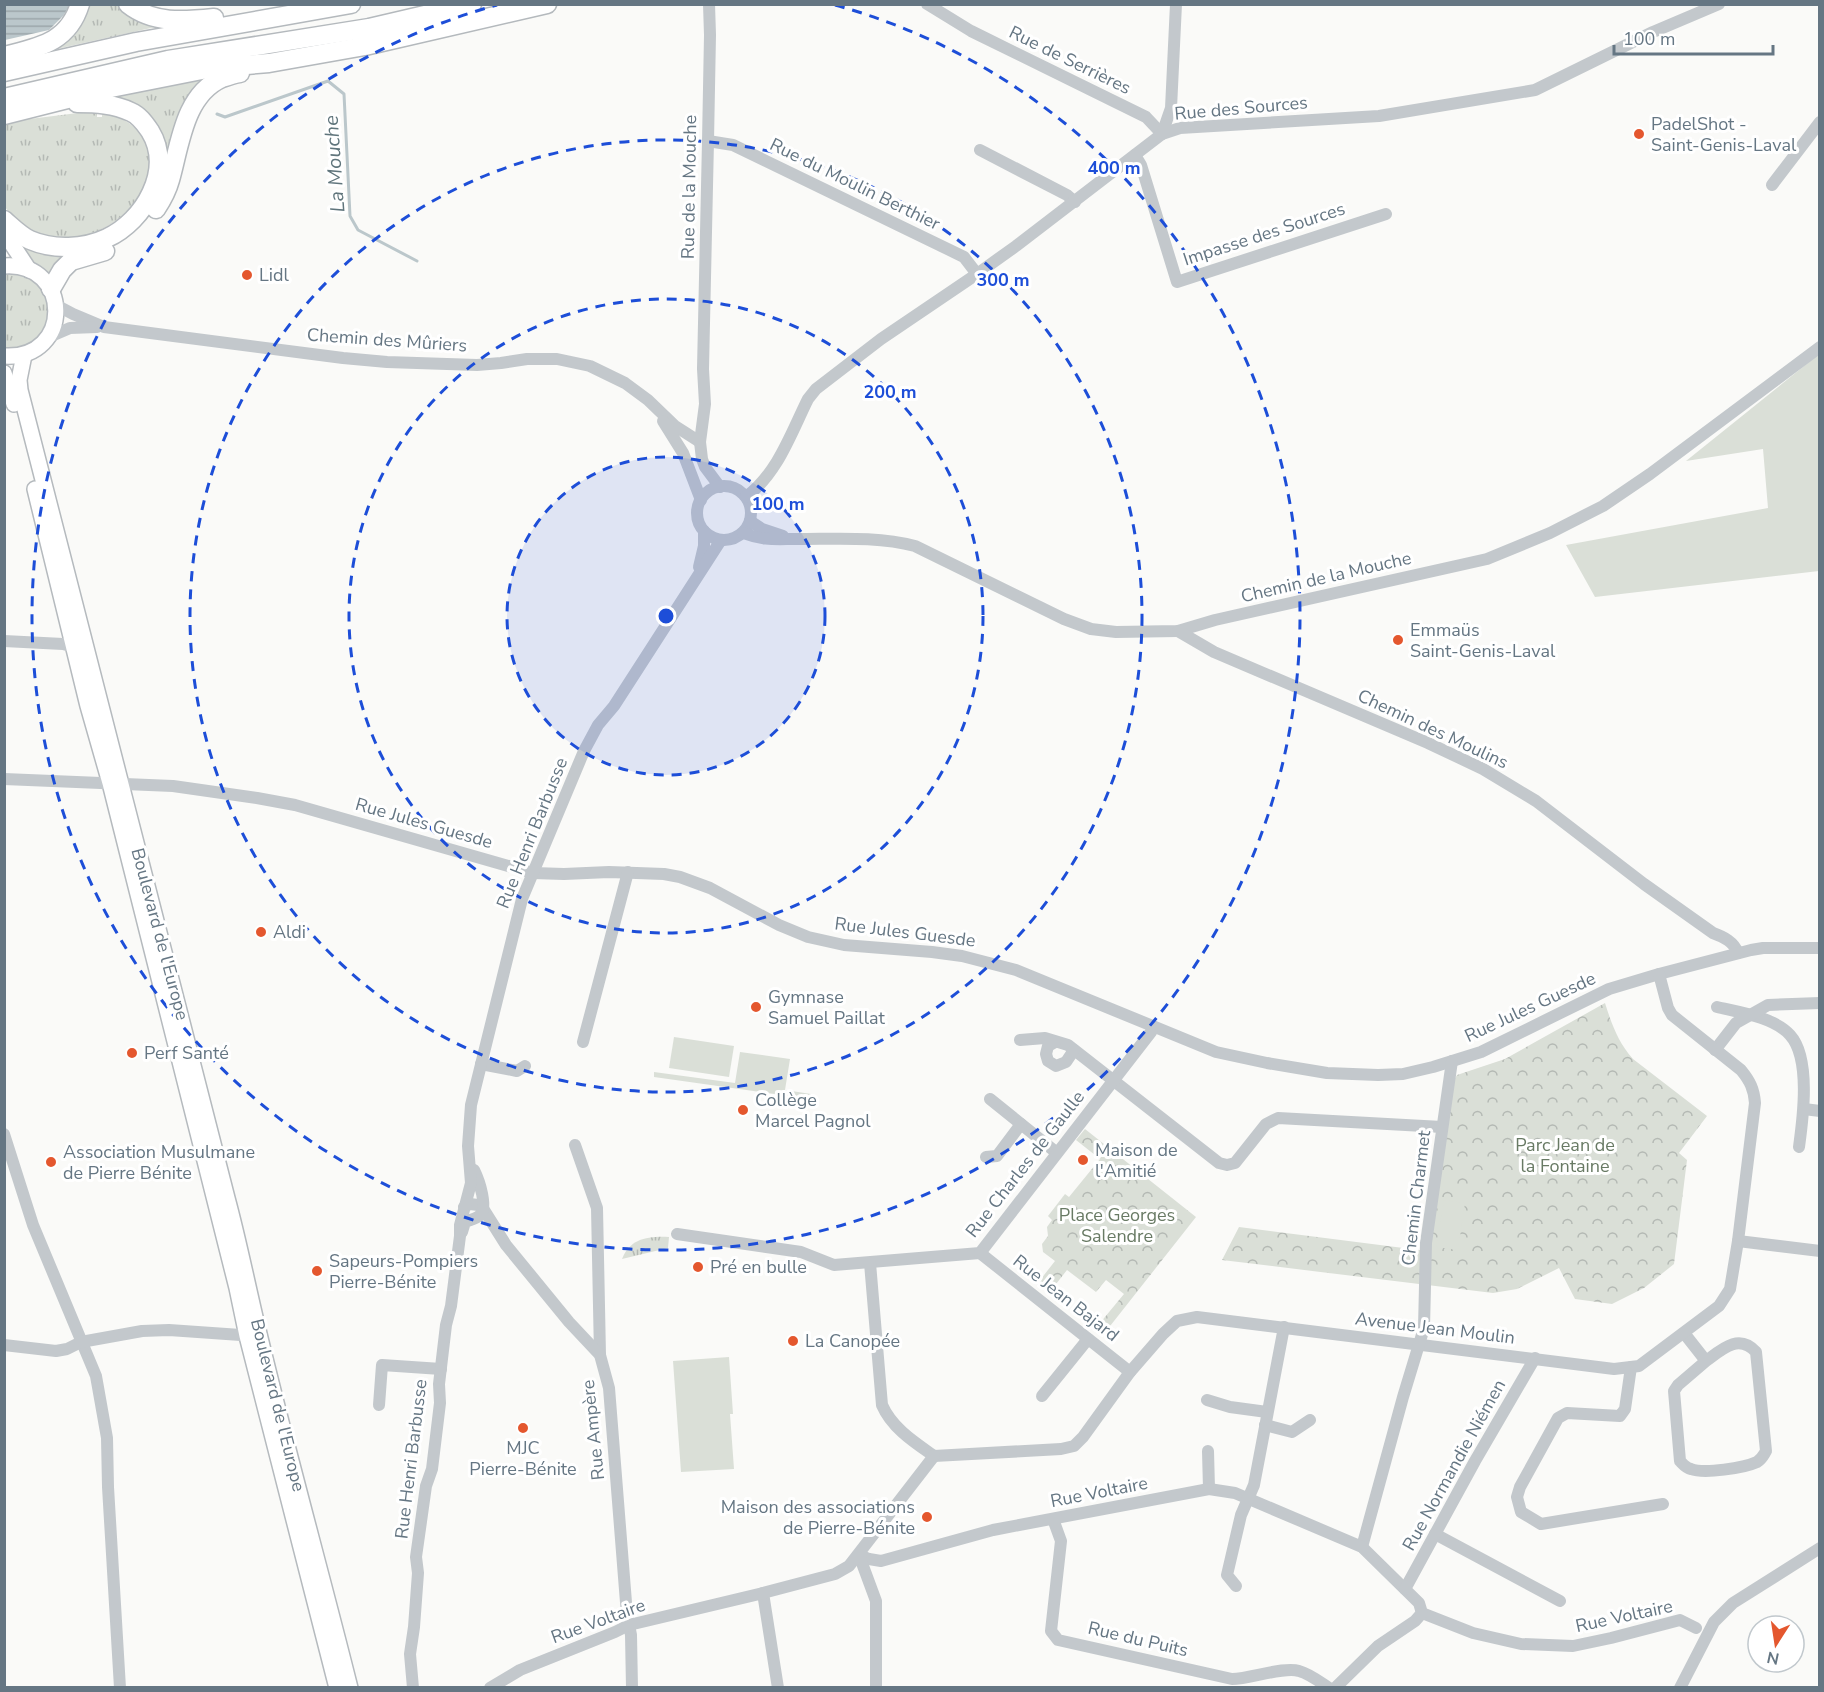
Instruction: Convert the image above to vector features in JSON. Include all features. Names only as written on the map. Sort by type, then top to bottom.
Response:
[{"type":"highway","points":[[4,56],[46,45],[66,33],[80,4]]},
{"type":"highway","points":[[128,4],[142,13],[170,20],[196,20],[249,14],[272,19]]},
{"type":"highway","points":[[4,72],[136,42],[351,4]]},
{"type":"highway","points":[[4,98],[168,60],[369,28],[472,4]]},
{"type":"highway","points":[[4,115],[111,88],[212,68],[269,63],[376,43],[547,4]]},
{"type":"highway","points":[[53,297],[62,270],[71,261],[108,249],[126,240],[149,219],[163,198],[170,182],[187,119],[197,100],[208,88],[221,79],[269,63]]},
{"type":"highway","points":[[4,220],[28,239],[45,245],[64,247],[86,245],[106,238],[126,226],[152,194],[158,174],[159,153],[154,137],[144,122],[134,113],[118,106],[57,102]]},
{"type":"main road","points":[[4,232],[29,270]]},
{"type":"main road","points":[[4,266],[29,270],[41,278],[53,297],[55,322],[49,337],[33,351],[24,355],[4,356]]},
{"type":"main road","name":"Boulevard de l'Europe","points":[[24,355],[19,380],[20,390],[98,689],[116,783],[237,1288],[253,1336],[350,1688]]},
{"type":"main road","name":"Boulevard de l'Europe","points":[[4,373],[9,385],[88,706],[116,783]]},
{"type":"main road","name":"Boulevard de l'Europe","points":[[253,1336],[337,1688]]},
{"type":"street","name":"Rue de la Mouche","points":[[688,465],[697,440],[705,404],[703,369],[710,35],[708,4]]},
{"type":"street","name":"Rue de Serrières","points":[[927,4],[971,31],[1146,117],[1162,134]]},
{"type":"street","points":[[1162,134],[1171,108],[1176,4]]},
{"type":"street","name":"Rue des Sources","points":[[746,497],[758,488],[773,470],[808,399],[816,389],[881,339],[978,274],[1162,134],[1180,129],[1379,116],[1535,90],[1653,32],[1719,4]]},
{"type":"street","points":[[1772,185],[1820,122]]},
{"type":"street","name":"Rue du Moulin Berthier","points":[[708,141],[734,145],[964,257],[978,274]]},
{"type":"street","points":[[980,150],[1067,195],[1075,202]]},
{"type":"street","name":"Impasse des Sources","points":[[1135,155],[1141,165],[1177,282],[1386,214]]},
{"type":"street","name":"Chemin des Mûriers","points":[[53,297],[88,321],[104,327]]},
{"type":"street","name":"Chemin des Mûriers","points":[[49,337],[70,328],[104,327],[387,362],[477,364],[527,359],[557,359],[590,366],[611,375],[638,392],[675,426],[697,440]]},
{"type":"street","name":"Chemin de la Mouche","points":[[743,533],[773,541],[795,539],[898,542],[915,546],[1065,619],[1091,629],[1116,632],[1178,631],[1215,620],[1487,559],[1550,533],[1602,506],[1650,474],[1820,347]]},
{"type":"street","name":"Chemin des Mûriers","points":[[655,407],[683,453],[700,500]]},
{"type":"street","name":"Rue de la Mouche","points":[[697,440],[705,467],[720,487]]},
{"type":"street","points":[[734,488],[746,497],[750,504],[750,521],[743,533],[729,540],[721,540],[704,531],[698,519],[698,506],[700,500],[712,489],[734,488]]},
{"type":"street","name":"Chemin de la Mouche","points":[[750,521],[771,533],[795,539]]},
{"type":"street","name":"Rue Henri Barbusse","points":[[692,585],[700,565],[704,531]]},
{"type":"street","name":"Rue Henri Barbusse","points":[[413,1688],[410,1654],[418,1573],[416,1557],[426,1486],[432,1469],[440,1403],[439,1384],[446,1325],[452,1306],[460,1224],[471,1182],[468,1125],[522,899],[576,769],[598,725],[622,693],[721,540]]},
{"type":"street","name":"Chemin des Moulins","points":[[1178,631],[1214,652],[1419,738],[1483,769],[1536,801],[1644,884],[1713,933],[1735,945],[1738,953]]},
{"type":"street","points":[[4,641],[74,646]]},
{"type":"street","name":"Rue Jules Guesde","points":[[4,779],[116,783],[193,789],[295,805],[533,873],[628,872],[680,877],[710,888],[779,925],[817,939],[844,945],[962,956],[998,964],[1223,1054],[1267,1064],[1327,1073],[1403,1074],[1452,1061],[1491,1047],[1609,989],[1718,958],[1763,948],[1820,948]]},
{"type":"street","points":[[583,1042],[628,872]]},
{"type":"street","points":[[1713,933],[1718,958]]},
{"type":"street","name":"Avenue Jean Moulin","points":[[934,1455],[1061,1449],[1074,1446],[1130,1372],[1163,1334],[1177,1321],[1197,1317],[1614,1369],[1639,1366],[1719,1306],[1730,1289],[1755,1097],[1750,1081],[1741,1070],[1672,1015],[1659,974]]},
{"type":"street","points":[[1715,1050],[1736,1023],[1768,1005],[1820,1003]]},
{"type":"street","points":[[1717,1008],[1750,1014],[1767,1020],[1790,1034],[1799,1052],[1805,1095],[1799,1147]]},
{"type":"street","name":"Rue Charles de Gaulle","points":[[677,1234],[801,1252],[834,1265],[980,1253],[1151,1032],[1153,1026]]},
{"type":"street","points":[[1020,1040],[1045,1038],[1068,1045],[1219,1163],[1227,1166],[1235,1163],[1266,1124],[1278,1118],[1442,1127]]},
{"type":"street","points":[[1055,1042],[1048,1046],[1046,1054],[1048,1060],[1056,1066],[1066,1062],[1074,1050]]},
{"type":"street","name":"Chemin Charmet","points":[[1362,1547],[1425,1324],[1426,1243],[1452,1061]]},
{"type":"street","points":[[481,1064],[517,1071],[525,1066]]},
{"type":"street","points":[[990,1098],[1057,1153]]},
{"type":"street","points":[[1804,1109],[1820,1111]]},
{"type":"street","points":[[986,1157],[997,1156],[1021,1124]]},
{"type":"street","points":[[4,1134],[33,1224],[96,1376],[107,1438],[120,1688]]},
{"type":"street","points":[[576,1145],[597,1208],[600,1355]]},
{"type":"street","name":"Rue Henri Barbusse","points":[[469,1158],[477,1175],[484,1210]]},
{"type":"street","points":[[460,1236],[465,1222],[480,1216],[484,1210],[478,1205],[470,1204],[464,1208]]},
{"type":"street","name":"Rue Ampère","points":[[484,1210],[506,1245],[569,1322],[600,1355],[609,1388],[631,1635],[632,1688]]},
{"type":"street","points":[[1737,1241],[1820,1251]]},
{"type":"street","name":"Rue Jean Bajard","points":[[980,1253],[1130,1372]]},
{"type":"street","points":[[870,1263],[882,1405],[895,1426],[934,1455],[859,1555],[876,1600],[876,1688]]},
{"type":"street","points":[[1236,1586],[1227,1575],[1241,1515],[1254,1485],[1284,1327]]},
{"type":"street","points":[[4,1345],[56,1351],[67,1349],[81,1342],[142,1331],[253,1336]]},
{"type":"street","points":[[1684,1333],[1706,1361]]},
{"type":"street","points":[[1042,1396],[1088,1339]]},
{"type":"street","points":[[1740,1343],[1751,1347],[1756,1352],[1766,1451],[1762,1459],[1755,1463],[1726,1469],[1697,1471],[1688,1468],[1680,1461],[1674,1391],[1706,1361],[1727,1346],[1740,1343]]},
{"type":"street","name":"Rue Normandie Niémen","points":[[1405,1589],[1474,1461],[1535,1358]]},
{"type":"street","points":[[379,1405],[382,1365],[441,1369]]},
{"type":"street","points":[[1631,1367],[1625,1409],[1620,1416],[1567,1413],[1558,1418],[1520,1487],[1517,1497],[1521,1512],[1541,1524],[1662,1504]]},
{"type":"street","points":[[1207,1400],[1230,1407],[1267,1412]]},
{"type":"street","points":[[1265,1425],[1292,1432],[1310,1420]]},
{"type":"street","points":[[1208,1451],[1209,1489]]},
{"type":"street","name":"Rue Voltaire","points":[[490,1688],[520,1670],[629,1625],[835,1574],[849,1566],[859,1555],[881,1561],[993,1530],[1209,1489],[1234,1493],[1362,1547],[1419,1603],[1422,1613],[1473,1634],[1521,1644],[1573,1646],[1680,1620],[1696,1628]]},
{"type":"street","name":"Rue du Puits","points":[[1053,1519],[1061,1541],[1051,1631],[1058,1640],[1232,1679],[1288,1670],[1299,1671],[1329,1688]]},
{"type":"street","points":[[1435,1534],[1560,1601]]},
{"type":"street","points":[[1680,1688],[1714,1622],[1733,1603],[1820,1548]]},
{"type":"street","points":[[764,1593],[778,1688]]},
{"type":"street","points":[[1341,1686],[1378,1646],[1416,1621],[1422,1613]]},
{"type":"green space","points":[[88,5],[120,5],[160,26],[52,50],[76,32]]},
{"type":"green space","points":[[212,77],[170,157],[106,97]]},
{"type":"green space","points":[[86,112],[97,113],[97,117],[102,117],[102,114],[114,116],[129,123],[137,130],[147,146],[149,170],[146,181],[135,202],[105,228],[70,239],[36,234],[27,229],[5,207],[5,122]]},
{"type":"green space","points":[[15,237],[73,253],[49,274],[27,258]]},
{"type":"green space","points":[[4,272],[16,272],[40,283],[50,305],[45,332],[30,346],[5,350]]},
{"type":"green space","points":[[1819,354],[1819,571],[1595,597],[1566,545],[1768,508],[1763,449],[1686,461]]},
{"type":"green space","name":"Parc Jean de la Fontaine","points":[[1605,1003],[1616,1033],[1633,1059],[1707,1116],[1679,1153],[1687,1160],[1674,1264],[1644,1288],[1612,1304],[1575,1299],[1559,1268],[1517,1289],[1493,1293],[1222,1260],[1239,1227],[1427,1251],[1452,1083],[1457,1075],[1505,1059]]},
{"type":"green space","points":[[674,1037],[734,1046],[729,1077],[669,1068]]},
{"type":"green space","points":[[740,1052],[790,1059],[785,1090],[811,1094],[810,1099],[654,1077],[654,1072],[735,1083]]},
{"type":"green space","name":"Place Georges Salendre","points":[[1085,1129],[1196,1217],[1103,1335],[1095,1329],[1124,1294],[1106,1280],[1096,1292],[1067,1270],[1049,1293],[1037,1284],[1055,1261],[1043,1252],[1042,1244],[1048,1236],[1047,1227],[1052,1220],[1048,1216],[1065,1194],[1069,1197],[1100,1159],[1076,1140]]},
{"type":"green space","points":[[1444,1200],[1465,1203],[1458,1250],[1436,1247]]},
{"type":"green space","points":[[669,1237],[668,1248],[622,1259],[630,1247],[641,1240]]},
{"type":"green space","points":[[729,1357],[734,1469],[681,1472],[673,1361]]},
{"type":"shaded area","points":[[5,4],[70,5],[49,30],[5,40]]},
{"type":"waterway","name":"La Mouche","points":[[217,114],[225,117],[328,81],[344,94],[350,216],[358,230],[417,261]]},
{"type":"place","name":"PadelShot - Saint-Genis-Laval","points":[[1639,134]]},
{"type":"place","name":"Lidl","points":[[247,275]]},
{"type":"place","name":"Emmaüs Saint-Genis-Laval","points":[[1398,640]]},
{"type":"place","name":"Aldi","points":[[261,932]]},
{"type":"place","name":"Gymnase Samuel Paillat","points":[[756,1007]]},
{"type":"place","name":"Perf Santé","points":[[132,1053]]},
{"type":"place","name":"Collège Marcel Pagnol","points":[[743,1110]]},
{"type":"place","name":"Maison de l'Amitié","points":[[1083,1160]]},
{"type":"place","name":"Association Musulmane de Pierre Bénite","points":[[51,1162]]},
{"type":"place","name":"Pré en bulle","points":[[698,1267]]},
{"type":"place","name":"Sapeurs-Pompiers Pierre-Bénite","points":[[317,1271]]},
{"type":"place","name":"La Canopée","points":[[793,1341]]},
{"type":"place","name":"MJC Pierre-Bénite","points":[[523,1428]]},
{"type":"place","name":"Maison des associations de Pierre-Bénite","points":[[927,1517]]}]
